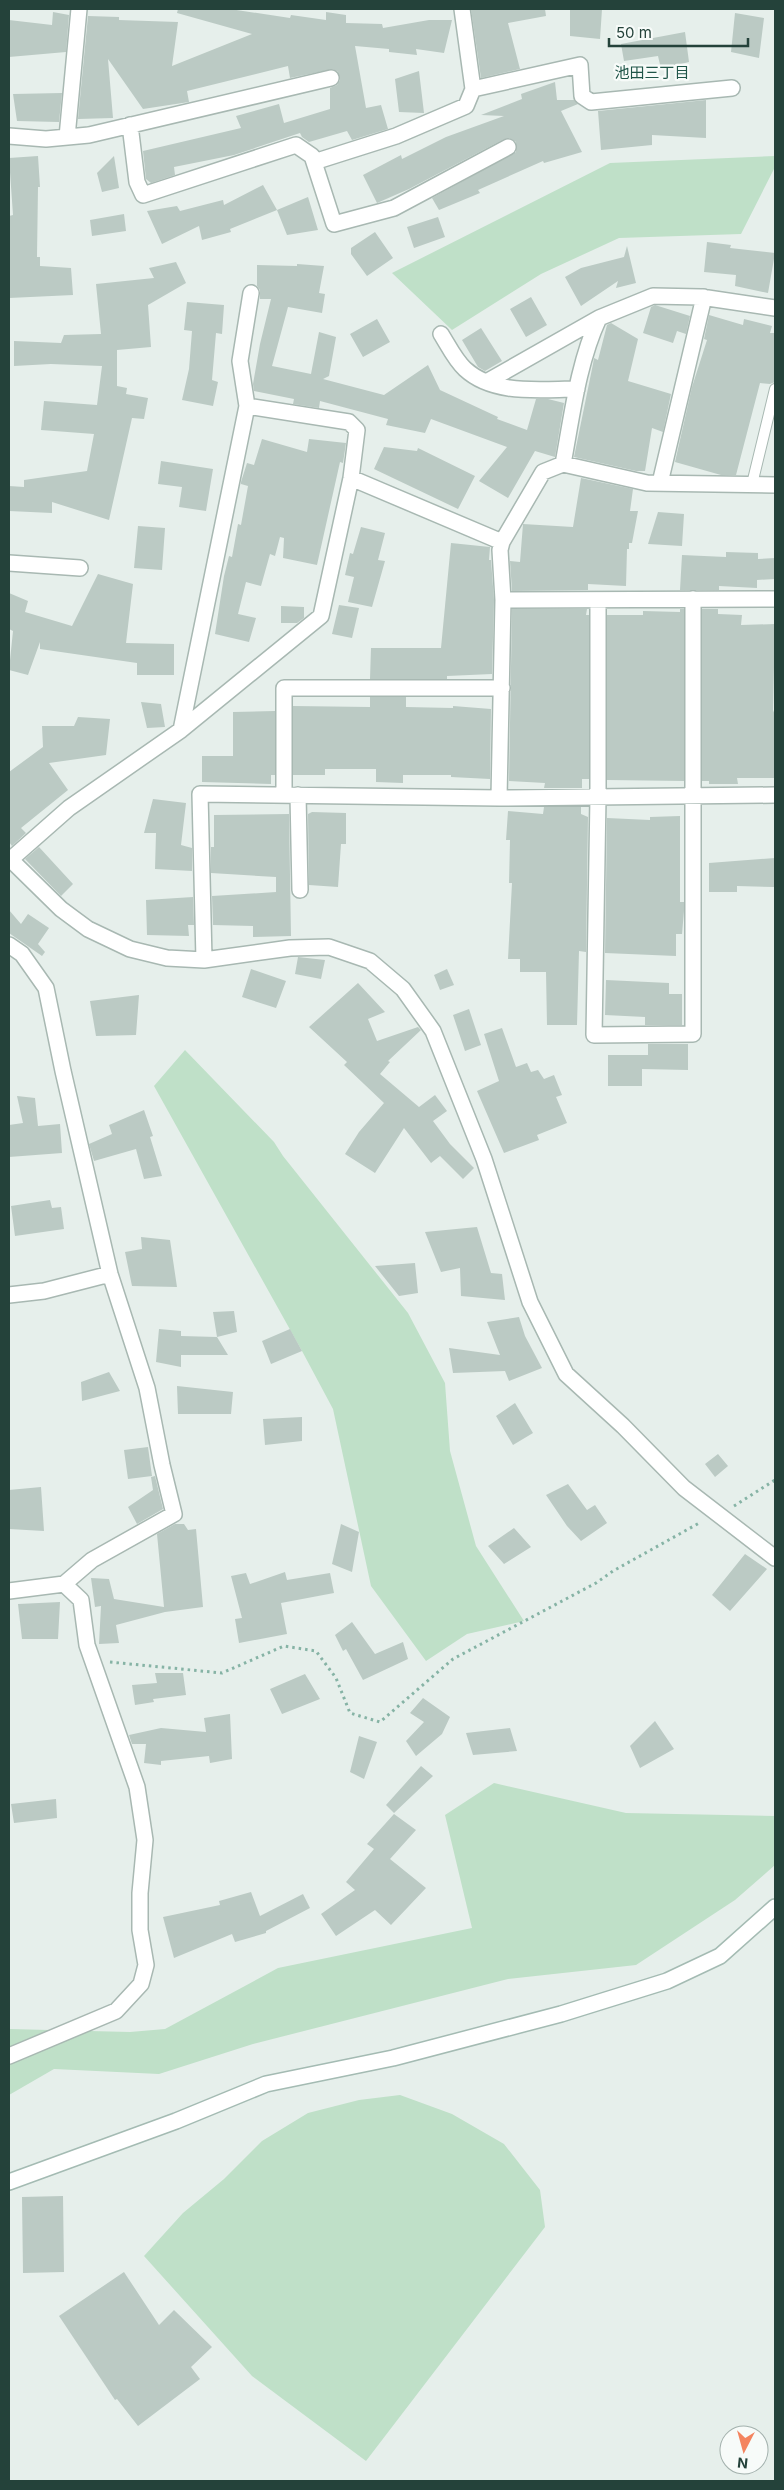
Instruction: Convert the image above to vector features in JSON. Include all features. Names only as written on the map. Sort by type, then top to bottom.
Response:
[{"type":"street","points":[[67,137],[79,9]]},
{"type":"street","points":[[314,162],[396,136],[466,106],[473,89],[462,9]]},
{"type":"street","points":[[473,89],[580,65],[582,96],[592,102],[732,88]]},
{"type":"street","points":[[9,136],[46,139],[88,135],[331,78]]},
{"type":"street","points":[[130,125],[137,182],[142,194],[296,146],[312,156],[334,224],[394,208],[508,147]]},
{"type":"street","points":[[180,730],[247,406],[240,361],[251,293]]},
{"type":"street","points":[[488,382],[599,318],[653,296],[704,297],[775,308]]},
{"type":"street","points":[[660,483],[704,297]]},
{"type":"street","points":[[563,464],[578,389],[593,332],[599,318]]},
{"type":"street","points":[[441,334],[465,369],[488,382],[508,389],[578,389]]},
{"type":"street","points":[[247,406],[349,422],[357,430],[351,478],[321,616],[180,730],[69,808],[10,859],[61,909],[88,929],[130,948],[167,958],[204,960],[290,948],[329,947],[370,961],[403,989],[433,1031],[484,1159],[530,1302],[566,1374],[623,1426],[684,1488],[775,1558]]},
{"type":"street","points":[[499,798],[503,600],[500,550],[502,542],[543,472],[563,464],[647,482],[775,484]]},
{"type":"street","points":[[351,478],[502,542]]},
{"type":"street","points":[[9,563],[80,568]]},
{"type":"street","points":[[503,600],[775,599]]},
{"type":"street","points":[[598,600],[598,797],[594,1035],[694,1034],[693,600]]},
{"type":"street","points":[[300,890],[284,688],[502,688]]},
{"type":"street","points":[[204,960],[200,794],[499,798],[775,795]]},
{"type":"street","points":[[9,946],[22,954],[46,988],[110,1274],[147,1388],[174,1514],[92,1560],[64,1584],[9,1591]]},
{"type":"street","points":[[9,1295],[44,1291],[110,1274]]},
{"type":"street","points":[[9,2056],[116,2011],[141,1984],[146,1965],[140,1930],[140,1894],[145,1840],[137,1787],[94,1661],[87,1646],[81,1600],[64,1584]]},
{"type":"street","points":[[9,2182],[176,2121],[266,2084],[393,2058],[561,2014],[667,1981],[720,1956],[775,1907]]},
{"type":"lane","points":[[752,484],[775,389]]},
{"type":"path","points":[[94,1661],[222,1673],[284,1646],[316,1651],[336,1678],[350,1713],[380,1722],[453,1659],[596,1584],[613,1571],[739,1504],[775,1480]]},
{"type":"green space","points":[[775,156],[775,167],[741,234],[619,238],[541,274],[452,330],[392,273],[610,163]]},
{"type":"green space","points":[[185,1050],[274,1142],[283,1156],[408,1313],[445,1383],[450,1451],[476,1546],[524,1621],[467,1634],[426,1661],[371,1586],[333,1409],[154,1086]]},
{"type":"green space","points":[[494,1783],[626,1813],[775,1816],[775,1865],[735,1900],[636,1965],[508,1979],[253,2044],[159,2074],[54,2069],[9,2095],[9,2029],[130,2032],[165,2029],[278,1968],[472,1928],[445,1815]]},
{"type":"green space","points":[[400,2095],[452,2114],[504,2144],[540,2190],[545,2227],[366,2461],[252,2376],[144,2256],[183,2213],[224,2179],[262,2141],[308,2113],[359,2100]]},
{"type":"building","points":[[178,9],[230,9],[290,18],[291,15],[326,20],[326,12],[346,15],[346,23],[382,24],[383,28],[429,20],[452,20],[444,53],[416,49],[417,55],[389,52],[389,49],[355,46],[366,108],[381,105],[388,129],[352,140],[347,131],[309,142],[300,133],[234,155],[174,167],[175,175],[151,183],[146,179],[143,151],[241,128],[236,116],[279,104],[284,123],[330,109],[330,88],[337,85],[340,80],[338,72],[333,69],[290,78],[288,66],[187,91],[189,102],[143,109],[108,59],[113,118],[78,119],[88,16],[119,17],[119,20],[178,22],[172,66],[252,34],[177,13]]},
{"type":"building","points":[[471,9],[545,9],[546,16],[508,23],[520,69],[481,78]]},
{"type":"building","points":[[570,9],[602,9],[600,39],[570,36]]},
{"type":"building","points":[[53,12],[69,15],[66,52],[9,57],[9,20],[52,25]]},
{"type":"building","points":[[735,13],[764,18],[759,58],[731,52]]},
{"type":"building","points":[[685,32],[689,62],[661,69],[658,56],[624,61],[621,44]]},
{"type":"building","points":[[419,71],[424,113],[399,112],[395,79]]},
{"type":"building","points":[[555,82],[557,100],[574,100],[578,104],[561,111],[582,152],[544,163],[543,161],[478,190],[480,193],[439,210],[432,198],[516,152],[516,142],[509,138],[504,139],[409,189],[377,203],[363,175],[401,155],[402,159],[446,137],[504,116],[481,115],[522,99],[521,94]]},
{"type":"building","points":[[62,93],[59,122],[17,121],[13,94]]},
{"type":"building","points":[[706,100],[706,138],[652,135],[652,145],[601,150],[598,111]]},
{"type":"building","points":[[38,156],[40,187],[38,187],[37,257],[40,257],[40,266],[71,268],[73,295],[9,298],[9,216],[13,215],[9,158]]},
{"type":"building","points":[[114,156],[119,188],[102,192],[97,173]]},
{"type":"building","points":[[263,185],[277,210],[230,229],[231,232],[202,240],[199,226],[162,244],[147,211],[177,206],[180,211],[223,200],[224,205]]},
{"type":"building","points":[[308,197],[318,230],[287,235],[277,210]]},
{"type":"building","points":[[124,214],[126,231],[92,236],[90,220]]},
{"type":"building","points":[[438,217],[445,237],[414,248],[407,227]]},
{"type":"building","points":[[375,232],[393,258],[367,276],[351,254],[351,248]]},
{"type":"building","points":[[707,242],[731,245],[730,248],[775,253],[768,293],[735,286],[736,275],[704,272]]},
{"type":"building","points":[[627,246],[636,283],[616,288],[618,281],[581,306],[565,277],[581,268],[624,257]]},
{"type":"building","points":[[176,262],[186,283],[148,305],[151,347],[117,350],[117,386],[127,388],[126,394],[148,398],[144,419],[132,418],[109,520],[52,502],[52,513],[9,511],[9,486],[24,487],[24,480],[87,471],[94,434],[41,430],[44,401],[97,405],[102,366],[51,364],[14,366],[14,341],[61,343],[64,335],[101,334],[96,284],[154,278],[149,268]]},
{"type":"building","points":[[297,264],[324,266],[319,293],[325,294],[322,313],[288,307],[272,366],[311,374],[319,332],[336,337],[329,376],[323,379],[384,395],[428,365],[440,390],[498,417],[497,419],[527,430],[536,399],[548,399],[564,403],[555,457],[535,451],[508,498],[479,481],[507,447],[431,419],[425,433],[386,425],[388,419],[320,401],[319,408],[293,404],[294,399],[254,391],[253,384],[260,344],[271,299],[260,299],[260,290],[257,286],[257,265],[297,266]]},
{"type":"building","points":[[531,297],[547,325],[526,337],[510,309]]},
{"type":"building","points":[[187,302],[224,305],[222,334],[216,333],[212,380],[218,382],[213,406],[182,400],[189,369],[192,331],[184,330]]},
{"type":"building","points":[[655,305],[690,316],[686,334],[677,331],[673,343],[643,333],[651,307]]},
{"type":"building","points":[[709,315],[743,325],[744,319],[772,326],[770,333],[775,333],[775,382],[770,384],[760,383],[736,475],[721,475],[675,462],[692,387],[707,340],[704,339]]},
{"type":"building","points":[[377,319],[390,342],[363,357],[350,334]]},
{"type":"building","points":[[611,323],[638,339],[628,381],[671,394],[663,432],[652,428],[645,471],[636,471],[574,457],[594,358],[598,360],[607,325]]},
{"type":"building","points":[[481,328],[502,361],[485,371],[478,367],[462,340]]},
{"type":"building","points":[[262,439],[307,452],[309,439],[346,443],[343,463],[340,462],[317,565],[283,558],[284,538],[280,537],[275,556],[270,554],[261,586],[246,582],[238,614],[256,618],[249,642],[215,634],[224,576],[229,556],[232,557],[238,524],[241,525],[248,486],[241,484],[241,482],[247,463],[254,465]]},
{"type":"building","points":[[384,447],[417,451],[418,448],[475,476],[458,509],[374,469]]},
{"type":"building","points":[[161,461],[213,469],[206,511],[179,507],[182,487],[158,484]]},
{"type":"building","points":[[581,478],[633,489],[630,511],[638,511],[632,543],[629,543],[629,549],[627,549],[626,586],[588,584],[588,590],[512,591],[510,561],[520,562],[523,524],[573,527]]},
{"type":"building","points":[[658,512],[684,514],[682,546],[648,544]]},
{"type":"building","points":[[138,526],[165,528],[162,570],[134,568]]},
{"type":"building","points":[[361,527],[385,533],[378,560],[385,561],[372,607],[348,602],[354,577],[345,575],[350,553],[353,554]]},
{"type":"building","points":[[451,543],[490,547],[489,560],[491,560],[494,600],[492,674],[447,676],[447,679],[370,679],[371,648],[441,648]]},
{"type":"building","points":[[726,552],[758,553],[758,559],[775,558],[775,579],[757,580],[757,588],[719,586],[719,590],[680,590],[682,555],[726,557]]},
{"type":"building","points":[[98,574],[133,584],[126,643],[174,644],[174,675],[137,675],[137,663],[40,649],[40,642],[28,675],[9,670],[13,631],[9,629],[9,593],[28,601],[25,612],[72,626]]},
{"type":"building","points":[[339,605],[359,608],[352,638],[332,634]]},
{"type":"building","points":[[281,606],[304,607],[304,618],[297,623],[281,623]]},
{"type":"building","points":[[512,609],[587,609],[586,615],[589,615],[589,779],[582,779],[582,788],[544,788],[545,783],[509,781]]},
{"type":"building","points":[[680,609],[684,609],[684,781],[607,780],[607,615],[643,615],[643,611],[680,612]]},
{"type":"building","points":[[702,609],[718,609],[718,614],[742,615],[741,625],[775,624],[773,710],[775,715],[775,778],[737,778],[738,784],[709,784],[709,781],[702,781]]},
{"type":"building","points":[[370,697],[406,697],[406,707],[453,708],[453,706],[491,709],[490,779],[451,777],[451,775],[403,775],[403,783],[376,782],[376,769],[325,769],[325,775],[293,775],[293,706],[370,707]]},
{"type":"building","points":[[141,702],[161,704],[165,727],[147,728]]},
{"type":"building","points":[[275,711],[275,775],[271,775],[271,784],[202,782],[202,756],[233,756],[233,712]]},
{"type":"building","points":[[78,717],[110,719],[106,755],[49,763],[68,790],[21,828],[26,833],[12,846],[9,842],[9,772],[43,747],[42,726],[74,726]]},
{"type":"building","points":[[153,799],[186,803],[181,845],[192,848],[192,871],[155,869],[156,833],[144,833]]},
{"type":"building","points":[[581,806],[581,814],[588,817],[586,952],[579,951],[577,1025],[547,1025],[546,972],[520,972],[520,959],[508,959],[512,883],[509,883],[510,840],[506,840],[508,811],[543,814],[544,807]]},
{"type":"building","points":[[312,812],[346,813],[346,844],[341,844],[338,887],[309,885],[308,814]]},
{"type":"building","points":[[289,814],[291,936],[253,937],[253,926],[213,925],[212,896],[276,892],[276,877],[211,873],[211,847],[214,847],[214,815]]},
{"type":"building","points":[[680,816],[680,902],[684,902],[684,911],[682,934],[676,934],[676,956],[605,953],[607,818],[650,820],[650,817]]},
{"type":"building","points":[[39,847],[73,884],[61,896],[25,859]]},
{"type":"building","points":[[775,858],[774,887],[737,886],[737,892],[709,892],[709,863]]},
{"type":"building","points":[[193,897],[194,925],[188,925],[189,936],[147,935],[146,900]]},
{"type":"building","points":[[9,910],[21,924],[28,914],[49,928],[38,944],[45,952],[42,956],[9,933]]},
{"type":"building","points":[[298,957],[325,960],[321,979],[295,974]]},
{"type":"building","points":[[251,969],[286,981],[276,1008],[242,997]]},
{"type":"building","points":[[447,969],[454,985],[440,990],[434,975]]},
{"type":"building","points":[[606,980],[669,983],[669,994],[682,994],[682,1025],[645,1025],[645,1017],[605,1015]]},
{"type":"building","points":[[358,983],[385,1012],[368,1019],[377,1041],[418,1027],[421,1030],[388,1061],[390,1062],[380,1074],[419,1107],[435,1095],[447,1111],[433,1121],[450,1144],[474,1168],[463,1179],[440,1156],[431,1163],[404,1128],[375,1173],[345,1154],[359,1132],[384,1103],[344,1065],[347,1062],[309,1027]]},
{"type":"building","points":[[139,995],[136,1035],[96,1036],[90,1001]]},
{"type":"building","points":[[469,1009],[481,1045],[465,1051],[453,1015]]},
{"type":"building","points":[[502,1028],[516,1067],[527,1063],[531,1072],[538,1070],[544,1079],[554,1075],[562,1095],[556,1097],[567,1123],[537,1135],[539,1140],[504,1153],[477,1091],[499,1081],[484,1034]]},
{"type":"building","points":[[648,1044],[688,1044],[688,1070],[642,1069],[642,1086],[608,1086],[608,1055],[648,1055]]},
{"type":"building","points":[[17,1096],[35,1098],[38,1126],[60,1124],[62,1153],[9,1157],[9,1125],[23,1123]]},
{"type":"building","points":[[144,1110],[153,1136],[150,1137],[162,1176],[144,1179],[136,1149],[94,1161],[89,1144],[112,1134],[109,1125]]},
{"type":"building","points":[[50,1200],[52,1208],[61,1207],[64,1229],[15,1236],[11,1206]]},
{"type":"building","points":[[477,1227],[491,1273],[502,1274],[505,1300],[461,1296],[460,1268],[441,1272],[425,1232]]},
{"type":"building","points":[[141,1237],[170,1240],[177,1287],[132,1286],[125,1252],[142,1249]]},
{"type":"building","points":[[415,1263],[418,1293],[399,1296],[375,1266]]},
{"type":"building","points":[[234,1311],[237,1332],[217,1337],[213,1312]]},
{"type":"building","points":[[519,1317],[525,1336],[542,1368],[509,1381],[505,1371],[453,1373],[449,1348],[500,1355],[487,1322]]},
{"type":"building","points":[[159,1329],[181,1331],[181,1336],[217,1337],[228,1355],[181,1355],[181,1367],[156,1362]]},
{"type":"building","points":[[290,1329],[302,1351],[271,1364],[262,1341]]},
{"type":"building","points":[[109,1372],[120,1391],[82,1401],[81,1382]]},
{"type":"building","points":[[177,1386],[233,1392],[231,1414],[178,1414]]},
{"type":"building","points":[[515,1403],[533,1433],[513,1445],[496,1416]]},
{"type":"building","points":[[302,1417],[302,1441],[265,1445],[263,1419]]},
{"type":"building","points":[[148,1447],[152,1476],[128,1479],[124,1450]]},
{"type":"building","points":[[718,1454],[728,1466],[715,1477],[705,1464]]},
{"type":"building","points":[[155,1476],[163,1509],[137,1524],[128,1507],[153,1490],[151,1477]]},
{"type":"building","points":[[568,1484],[587,1510],[595,1505],[607,1523],[581,1541],[567,1526],[546,1495]]},
{"type":"building","points":[[41,1487],[44,1531],[9,1529],[9,1490]]},
{"type":"building","points":[[175,1524],[184,1524],[188,1530],[196,1529],[203,1607],[165,1612],[116,1625],[119,1643],[99,1644],[101,1606],[95,1607],[91,1578],[109,1579],[114,1599],[164,1607],[157,1534]]},
{"type":"building","points":[[341,1524],[359,1532],[352,1572],[332,1564]]},
{"type":"building","points":[[514,1528],[531,1547],[504,1564],[488,1546]]},
{"type":"building","points":[[745,1554],[767,1569],[730,1611],[712,1595]]},
{"type":"building","points":[[285,1572],[287,1580],[330,1573],[334,1593],[281,1603],[287,1634],[239,1643],[235,1619],[242,1618],[231,1576],[246,1573],[250,1584]]},
{"type":"building","points":[[60,1602],[58,1639],[22,1639],[18,1604]]},
{"type":"building","points":[[352,1622],[375,1654],[403,1642],[408,1659],[363,1680],[346,1649],[343,1651],[335,1635]]},
{"type":"building","points":[[155,1673],[183,1673],[186,1695],[153,1699],[154,1702],[135,1705],[132,1685],[157,1683]]},
{"type":"building","points":[[305,1674],[320,1699],[282,1714],[270,1689]]},
{"type":"building","points":[[423,1698],[450,1717],[442,1734],[416,1756],[406,1741],[424,1722],[410,1713]]},
{"type":"building","points":[[230,1714],[232,1759],[210,1763],[209,1756],[161,1761],[161,1765],[144,1763],[146,1744],[132,1744],[129,1735],[161,1728],[206,1732],[204,1718]]},
{"type":"building","points":[[655,1721],[674,1749],[640,1768],[630,1746]]},
{"type":"building","points":[[510,1728],[517,1751],[473,1755],[466,1733]]},
{"type":"building","points":[[359,1736],[377,1742],[364,1779],[350,1772]]},
{"type":"building","points":[[421,1766],[433,1776],[394,1813],[386,1805]]},
{"type":"building","points":[[56,1799],[57,1818],[14,1823],[11,1804]]},
{"type":"building","points":[[394,1814],[416,1830],[390,1859],[426,1888],[391,1925],[375,1910],[336,1936],[321,1914],[355,1890],[346,1882],[374,1849],[367,1844]]},
{"type":"building","points":[[251,1892],[260,1916],[303,1894],[310,1908],[266,1931],[266,1933],[235,1942],[232,1934],[174,1958],[163,1917],[220,1905],[219,1901]]},
{"type":"building","points":[[63,2196],[64,2272],[23,2273],[22,2197]]},
{"type":"building","points":[[124,2272],[159,2325],[174,2310],[212,2347],[191,2367],[200,2379],[138,2426],[117,2399],[115,2400],[59,2316]]},
{"type":"district","name":"池田三丁目","points":[[652,72]]}]
